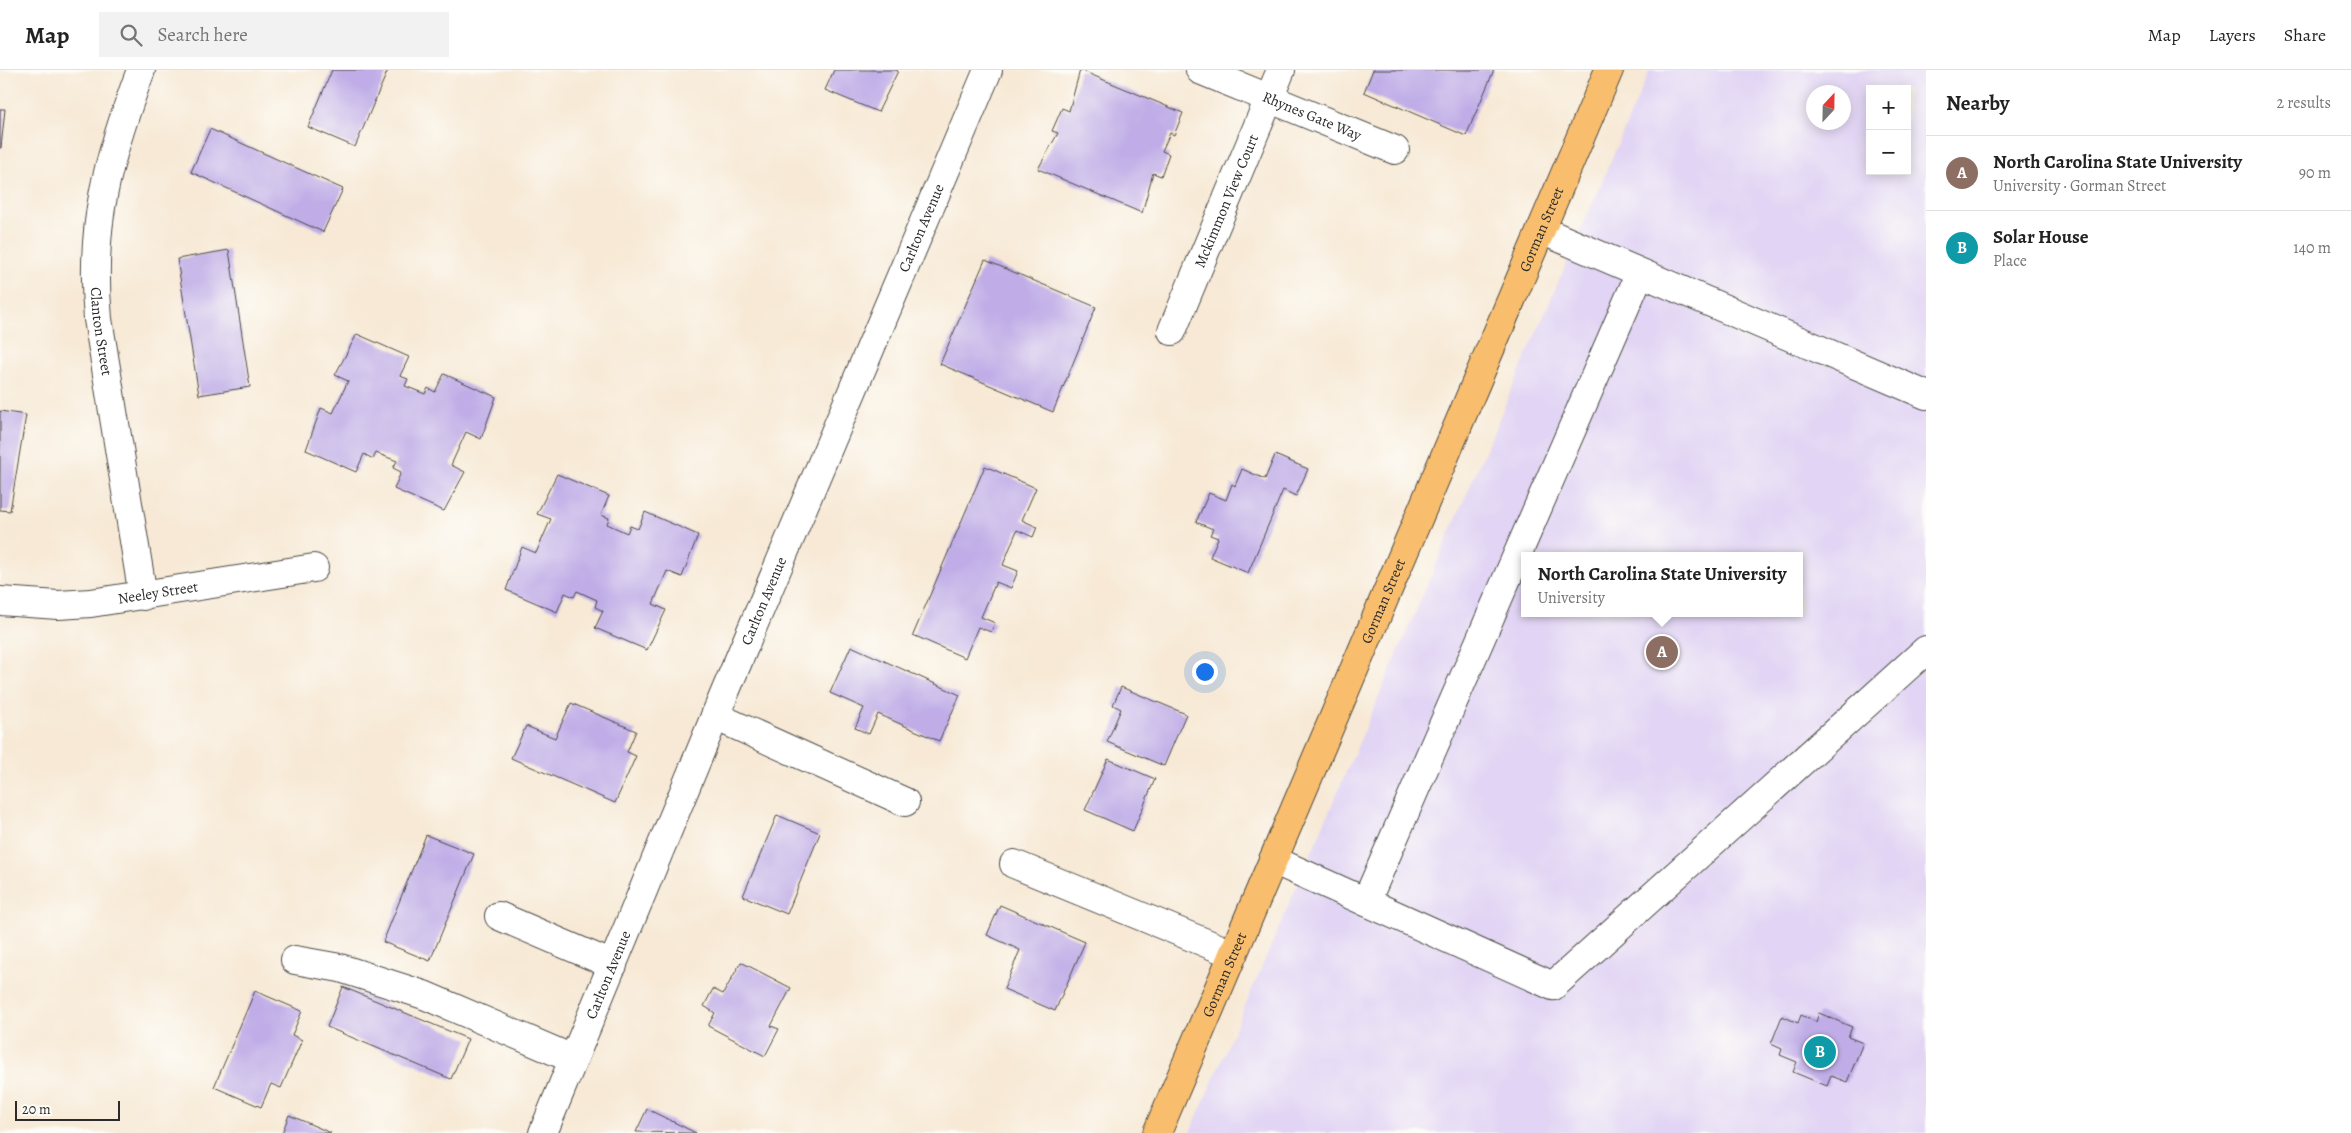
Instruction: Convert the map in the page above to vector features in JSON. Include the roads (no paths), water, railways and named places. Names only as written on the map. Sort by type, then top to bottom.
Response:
[{"type":"main road","name":"Gorman Street","points":[[1157,1133],[1609,70]]},
{"type":"street","name":"Clanton Street","points":[[141,70],[122,122],[100,203],[95,244],[94,281],[98,319],[143,596]]},
{"type":"street","name":"Carlton Avenue","points":[[543,1133],[715,716],[988,70]]},
{"type":"street","name":"Rhynes Gate Way","points":[[1200,70],[1395,150]]},
{"type":"street","name":"Mckimmon View Court","points":[[1172,331],[1281,70]]},
{"type":"street","points":[[1541,230],[1926,395]]},
{"type":"street","points":[[1366,902],[1640,273]]},
{"type":"street","name":"Neeley Street","points":[[0,601],[58,605],[143,596],[314,568]]},
{"type":"street","points":[[1272,860],[1553,986],[1926,650]]},
{"type":"street","points":[[715,716],[905,802]]},
{"type":"street","points":[[1014,864],[1233,954]]},
{"type":"street","points":[[499,916],[613,965]]},
{"type":"street","points":[[295,960],[340,968],[424,995],[573,1059]]},
{"type":"place","name":"North Carolina State University","points":[[1662,652]]},
{"type":"place","name":"Solar House","points":[[1820,1052]]}]
